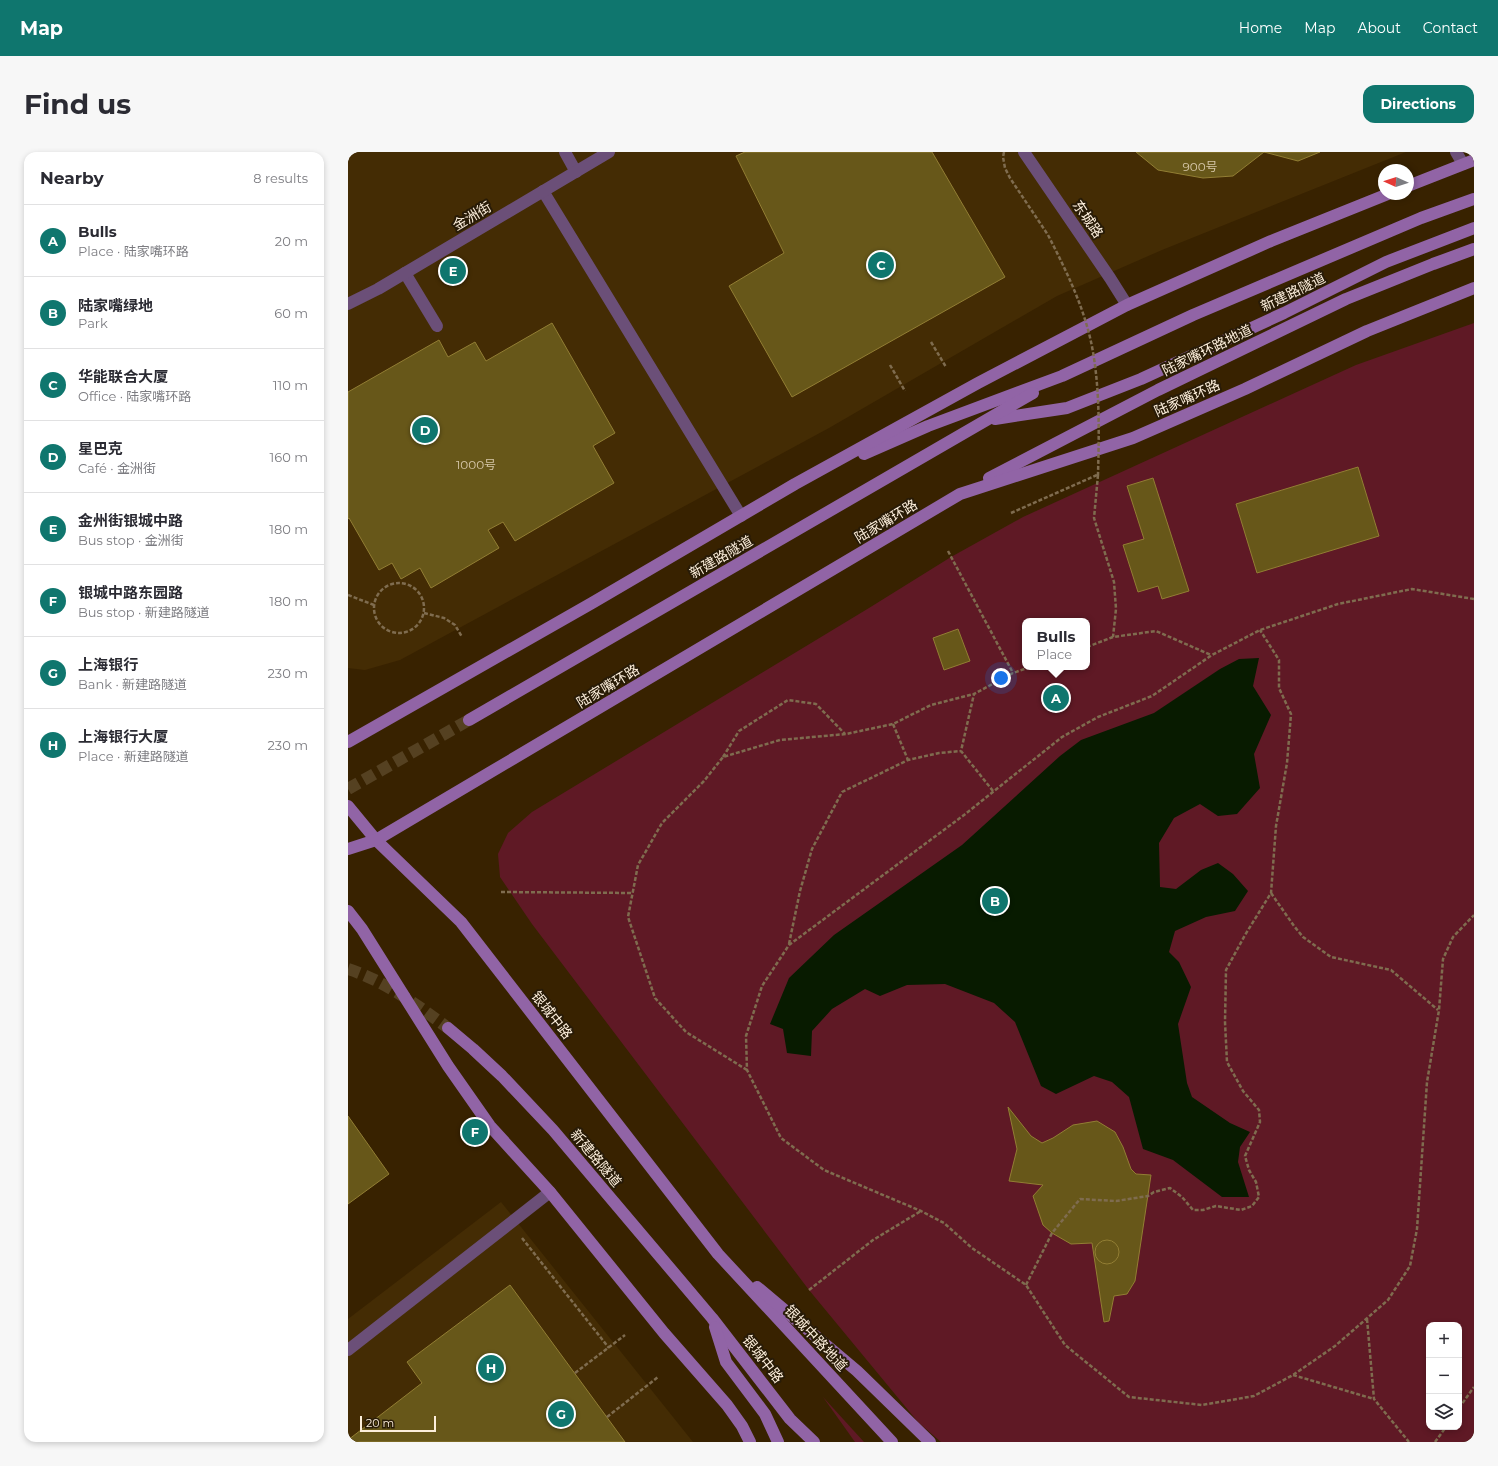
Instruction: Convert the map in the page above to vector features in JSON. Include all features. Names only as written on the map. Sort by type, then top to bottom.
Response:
[{"type":"main road","points":[[1414,184],[1468,162]]},
{"type":"main road","points":[[348,742],[795,484],[978,383],[1127,304],[1271,241],[1378,198]]},
{"type":"main road","points":[[795,484],[928,426],[1062,376],[1193,315],[1421,218],[1474,199]]},
{"type":"main road","name":"新建路隧道","points":[[988,420],[1067,408],[1141,379],[1277,317],[1386,262],[1474,228]]},
{"type":"main road","name":"陆家嘴环路地道","points":[[960,494],[1158,390],[1346,299],[1474,249]]},
{"type":"main road","name":"陆家嘴环路","points":[[348,850],[376,840],[960,494],[1133,438],[1245,389],[1367,331],[1474,288]]},
{"type":"main road","name":"新建路隧道","points":[[469,720],[1062,376]]},
{"type":"main road","name":"银城中路","points":[[348,806],[376,840],[460,922],[718,1254]]},
{"type":"main road","points":[[348,911],[362,929],[448,1066],[490,1126],[550,1192],[664,1333],[727,1405],[742,1426],[750,1442]]},
{"type":"main road","name":"新建路隧道","points":[[448,1028],[502,1076],[553,1130],[712,1318]]},
{"type":"main road","points":[[718,1254],[857,1371],[930,1442]]},
{"type":"main road","name":"银城中路地道","points":[[718,1254],[892,1442]]},
{"type":"main road","points":[[712,1318],[726,1362],[765,1414],[778,1442]]},
{"type":"main road","name":"银城中路","points":[[712,1318],[790,1419]]},
{"type":"main road","points":[[790,1419],[802,1442]]},
{"type":"main road","points":[[790,1419],[814,1442]]},
{"type":"street","points":[[565,152],[576,172]]},
{"type":"street","name":"金洲街","points":[[348,304],[406,272],[610,152]]},
{"type":"street","name":"东城路","points":[[1024,152],[1127,304]]},
{"type":"street","points":[[1456,152],[1468,162]]},
{"type":"street","points":[[543,191],[741,516]]},
{"type":"street","points":[[406,272],[437,326]]},
{"type":"street","points":[[348,1350],[550,1192]]},
{"type":"path","points":[[1004,152],[1003,157],[1005,168],[1010,178],[1048,235],[1066,270],[1082,313],[1093,352],[1099,412],[1098,475],[1094,518],[1114,582],[1116,609],[1114,637]]},
{"type":"path","points":[[931,342],[946,367]]},
{"type":"path","points":[[890,365],[905,391]]},
{"type":"path","points":[[1011,513],[1098,475]]},
{"type":"path","points":[[948,551],[1013,673]]},
{"type":"path","points":[[402,583],[416,590],[424,604],[424,613],[421,621],[415,628],[408,632],[399,634],[390,632],[377,622],[374,613],[374,605],[380,591],[386,586],[402,583]]},
{"type":"path","points":[[1474,599],[1412,589],[1338,604],[1260,630],[1212,655],[1152,696],[1098,717],[1062,736],[964,815],[789,945],[762,986],[746,1036],[747,1070],[781,1138],[824,1170],[921,1210],[944,1223],[972,1248],[1026,1285],[1065,1345],[1129,1397],[1202,1405],[1254,1396],[1293,1375],[1335,1346],[1388,1300],[1410,1266],[1417,1229],[1427,1082],[1438,1010],[1443,958],[1453,937],[1474,916]]},
{"type":"path","points":[[348,595],[374,605]]},
{"type":"path","points":[[424,613],[444,618],[455,625],[462,637]]},
{"type":"path","points":[[1026,1285],[1052,1233],[1080,1199],[1116,1201],[1148,1196],[1154,1192],[1170,1188],[1182,1197],[1193,1210],[1203,1210],[1216,1206],[1241,1210],[1252,1206],[1258,1197],[1256,1182],[1249,1170],[1245,1156],[1260,1122],[1259,1110],[1242,1091],[1227,1062],[1226,970],[1245,935],[1272,893],[1276,826],[1287,763],[1291,714],[1279,688],[1279,660],[1260,630]]},
{"type":"path","points":[[1090,646],[1114,637],[1156,631],[1212,655]]},
{"type":"path","points":[[723,757],[780,740],[846,734],[893,724],[931,705],[974,694],[1013,673],[1022,670]]},
{"type":"path","points":[[961,751],[974,694]]},
{"type":"path","points":[[747,1070],[686,1032],[655,998],[628,917],[638,865],[662,823],[704,780],[723,757],[739,731],[788,700],[816,704],[846,734]]},
{"type":"path","points":[[893,724],[908,760]]},
{"type":"path","points":[[961,751],[993,791]]},
{"type":"path","points":[[789,945],[800,892],[812,849],[842,792],[908,760],[938,752],[961,751]]},
{"type":"path","points":[[501,892],[633,893]]},
{"type":"path","points":[[1272,893],[1303,937],[1325,953],[1331,957],[1391,970],[1438,1010]]},
{"type":"path","points":[[809,1290],[873,1240],[921,1210]]},
{"type":"path","points":[[510,1224],[609,1348]]},
{"type":"path","points":[[1367,1319],[1374,1399],[1409,1442]]},
{"type":"path","points":[[575,1373],[625,1335]]},
{"type":"path","points":[[1293,1375],[1374,1399]]},
{"type":"path","points":[[607,1417],[658,1377]]},
{"type":"path","points":[[1462,1404],[1474,1388]]},
{"type":"path","points":[[1435,1442],[1444,1430]]},
{"type":"shaded area","points":[[348,152],[1406,152],[1162,250],[1057,296],[829,428],[400,660],[365,670],[348,668]]},
{"type":"shaded area","points":[[1474,323],[1474,1442],[941,1442],[918,1422],[809,1290],[532,924],[500,877],[498,854],[508,833],[532,812],[951,557],[1023,517],[1356,365]]},
{"type":"shaded area","points":[[1259,658],[1253,686],[1271,715],[1254,754],[1260,788],[1237,814],[1218,816],[1200,804],[1174,818],[1159,843],[1160,887],[1176,889],[1201,870],[1218,863],[1233,874],[1248,891],[1235,911],[1206,917],[1175,931],[1169,952],[1179,962],[1191,987],[1178,1024],[1187,1083],[1192,1097],[1230,1123],[1250,1132],[1240,1147],[1238,1162],[1249,1197],[1222,1197],[1173,1160],[1143,1149],[1129,1097],[1112,1082],[1094,1076],[1056,1094],[1041,1086],[1015,1022],[994,1003],[945,984],[907,985],[880,996],[865,989],[832,1009],[812,1031],[811,1056],[787,1053],[783,1029],[770,1024],[789,978],[834,935],[962,845],[1060,756],[1081,740],[1154,713],[1220,669],[1239,659]]},
{"type":"shaded area","points":[[501,1202],[693,1442],[348,1442],[348,1319]]},
{"type":"shaded area","points":[[823,1397],[864,1442],[855,1442]]},
{"type":"building","points":[[745,152],[932,152],[1005,277],[792,397],[729,286],[784,253],[736,156]]},
{"type":"building","points":[[1136,152],[1264,152],[1233,176],[1203,178],[1158,170]]},
{"type":"building","points":[[1264,152],[1320,152],[1298,161]]},
{"type":"building","points":[[552,323],[615,433],[593,446],[614,483],[515,541],[503,522],[488,530],[499,548],[431,588],[420,568],[401,579],[392,563],[379,570],[349,518],[348,519],[348,392],[439,340],[448,357],[475,342],[486,361]]},
{"type":"building","points":[[1358,467],[1379,536],[1257,573],[1236,504]]},
{"type":"building","points":[[1153,478],[1189,591],[1162,599],[1158,586],[1138,592],[1123,545],[1144,539],[1127,486]]},
{"type":"building","points":[[958,629],[970,661],[944,670],[933,638]]},
{"type":"building","points":[[1008,1107],[1031,1136],[1042,1143],[1073,1125],[1097,1121],[1115,1132],[1123,1147],[1131,1169],[1136,1174],[1151,1175],[1135,1281],[1127,1294],[1114,1296],[1109,1321],[1104,1322],[1092,1243],[1071,1244],[1052,1233],[1043,1225],[1033,1196],[1043,1185],[1009,1181],[1017,1149]]},
{"type":"building","points":[[348,1116],[389,1174],[348,1204]]},
{"type":"building","points":[[1107,1240],[1112,1241],[1118,1247],[1118,1257],[1112,1263],[1107,1264],[1102,1263],[1096,1257],[1095,1252],[1096,1247],[1102,1241]]},
{"type":"building","points":[[510,1285],[625,1442],[348,1442],[348,1440],[422,1383],[407,1362]]},
{"type":"tunnel","points":[[348,789],[469,720]]},
{"type":"tunnel","points":[[348,969],[388,987],[448,1028]]},
{"type":"place","name":"华能联合大厦","points":[[881,265]]},
{"type":"place","name":"金州街银城中路","points":[[453,271]]},
{"type":"place","name":"星巴克","points":[[425,430]]},
{"type":"place","name":"Bulls","points":[[1056,698]]},
{"type":"place","name":"陆家嘴绿地","points":[[995,901]]},
{"type":"place","name":"银城中路东园路","points":[[475,1132]]},
{"type":"place","name":"上海银行大厦","points":[[491,1368]]},
{"type":"place","name":"上海银行","points":[[561,1414]]}]
